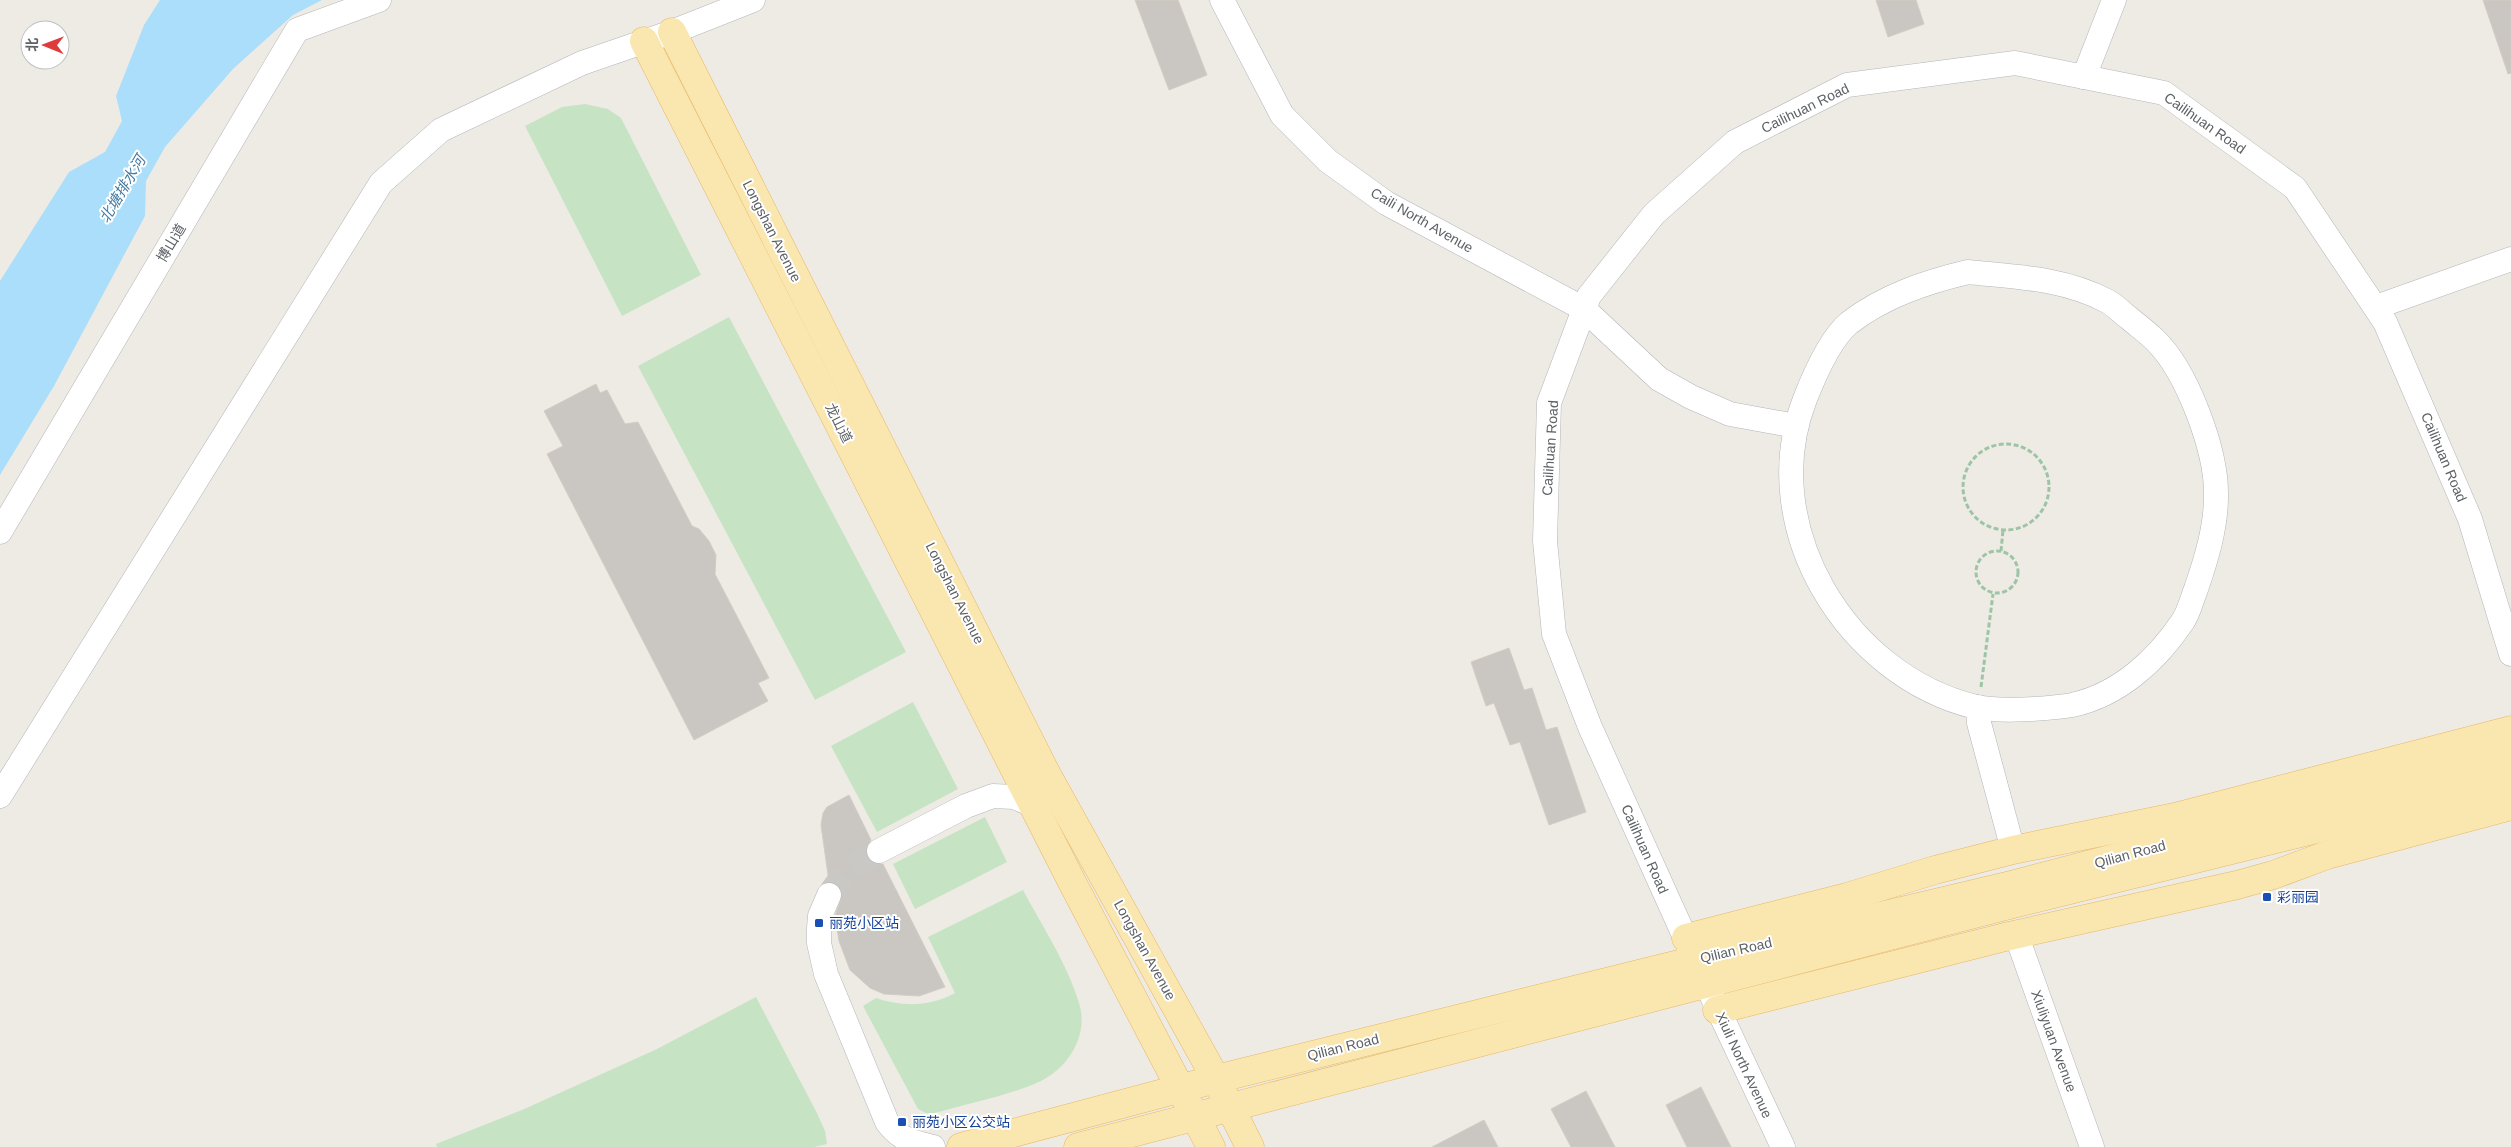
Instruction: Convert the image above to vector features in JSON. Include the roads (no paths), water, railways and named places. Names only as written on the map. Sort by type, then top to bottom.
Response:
[{"type":"main road","name":"Longshan Avenue","points":[[672,32],[1046,773],[1216,1079],[1250,1147]]},
{"type":"main road","name":"龙山道","points":[[644,41],[1033,805]]},
{"type":"main road","points":[[1696,960],[1846,897],[1935,870],[2013,850],[2175,816],[2511,730]]},
{"type":"main road","name":"Qilian Road","points":[[962,1147],[1179,1088],[1696,960],[2015,884],[2511,754]]},
{"type":"main road","name":"Qilian Road","points":[[1078,1147],[1230,1108],[1696,960],[2009,905],[2511,781]]},
{"type":"main road","points":[[1033,805],[1211,1147]]},
{"type":"main road","points":[[1717,1010],[2016,934],[2237,885],[2273,875],[2327,855],[2511,806]]},
{"type":"street","name":"博山道","points":[[0,532],[297,30],[379,0]]},
{"type":"street","points":[[0,796],[381,184],[441,130],[582,63],[672,32],[752,0]]},
{"type":"street","name":"Caili North Avenue","points":[[1222,0],[1282,115],[1328,160],[1386,203],[1584,308],[1659,379],[1730,414],[1796,426]]},
{"type":"street","points":[[2084,77],[2114,0]]},
{"type":"street","name":"Cailihuan Road","points":[[1696,960],[1590,727],[1554,634],[1545,541],[1549,404],[1589,296],[1654,214],[1735,142],[1847,85],[2015,62],[2164,93],[2295,188],[2385,322],[2470,519],[2511,654]]},
{"type":"street","points":[[2376,308],[2511,259]]},
{"type":"street","points":[[1968,272],[2051,280],[2109,302],[2157,341],[2188,387],[2210,450],[2216,496],[2208,556],[2185,618],[2158,653],[2124,684],[2083,702],[2048,710],[1978,707],[1925,688],[1871,652],[1839,615],[1808,562],[1796,518],[1790,469],[1796,426],[1817,369],[1846,325],[1880,304],[1926,282],[1968,272]]},
{"type":"street","points":[[1978,707],[1979,723],[2013,850]]},
{"type":"street","points":[[879,851],[966,806],[993,796],[1014,796],[1033,805]]},
{"type":"street","points":[[829,895],[820,916],[819,928],[819,943],[826,974],[887,1122],[894,1132],[905,1140],[933,1147]]},
{"type":"street","name":"Xiuliyuan Avenue","points":[[2016,934],[2092,1147]]},
{"type":"street","name":"Xiuli North Avenue","points":[[1696,960],[1717,1010],[1783,1147]]},
{"type":"water","name":"北塘排水河","points":[[160,0],[322,0],[293,15],[233,69],[165,147],[146,181],[145,216],[54,386],[0,475],[0,281],[69,172],[105,152],[122,121],[116,96],[144,25]]},
{"type":"tunnel","points":[[829,895],[839,881],[851,870],[879,851]]},
{"type":"place","name":"彩丽园","points":[[2267,897]]},
{"type":"place","name":"丽苑小区站","points":[[819,923]]},
{"type":"place","name":"丽苑小区公交站","points":[[902,1122]]}]
